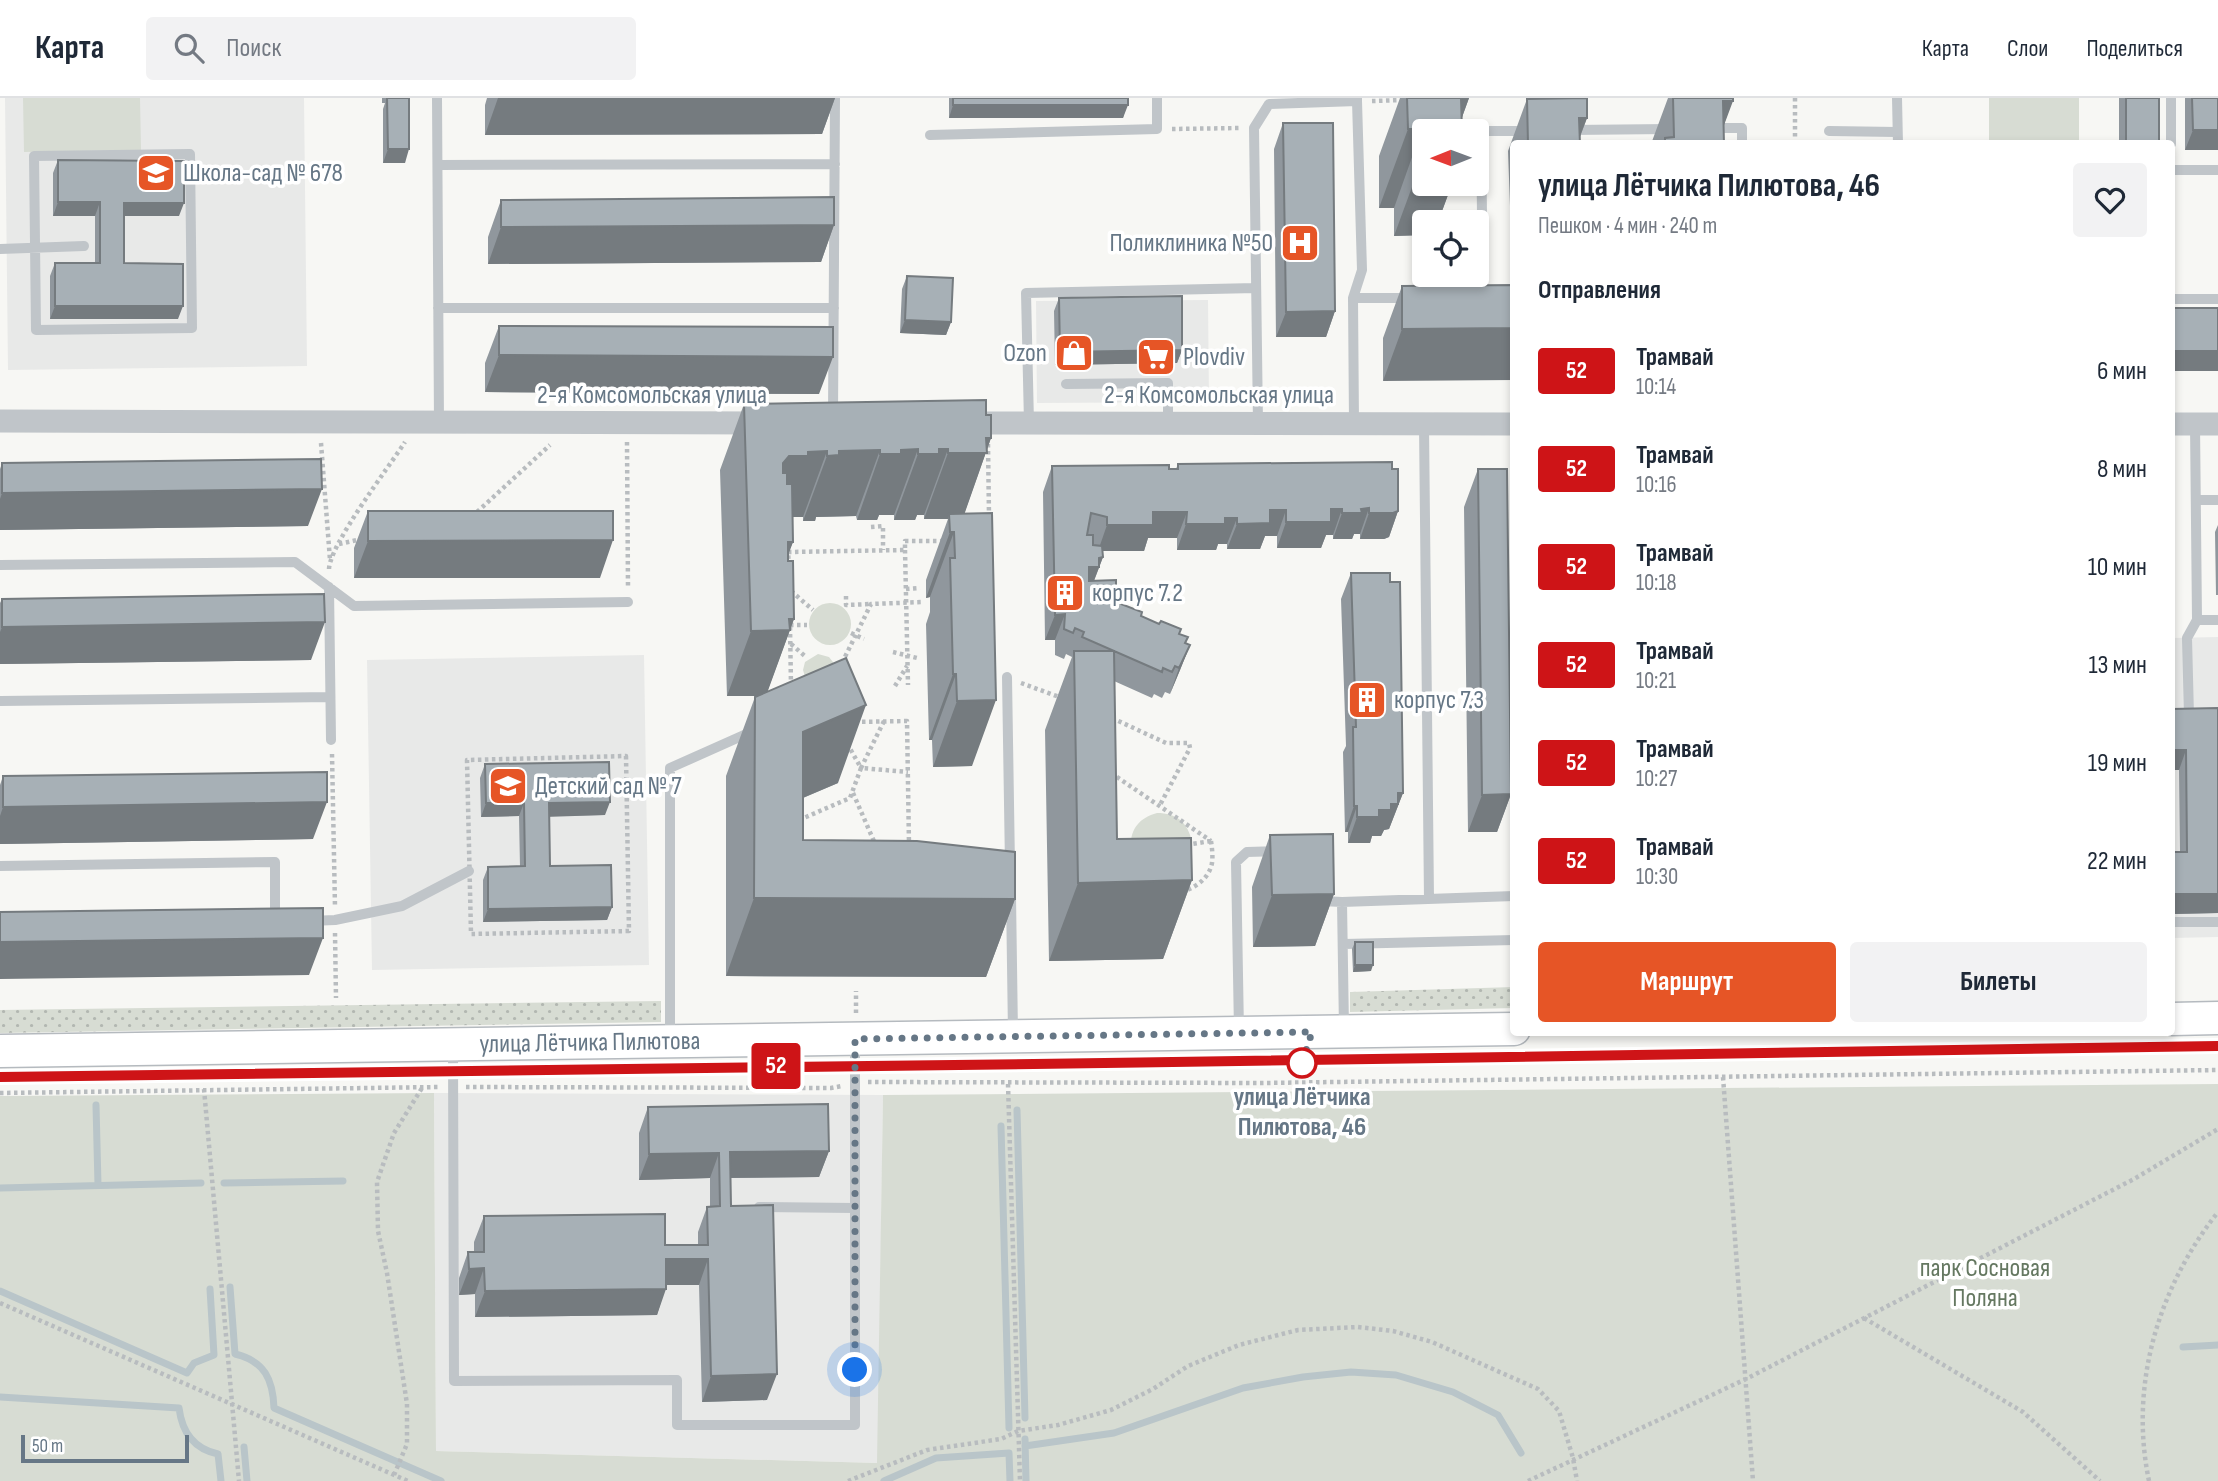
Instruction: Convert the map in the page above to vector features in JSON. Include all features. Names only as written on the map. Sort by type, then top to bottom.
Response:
[{"type":"street","name":"2-я Комсомольская улица","points":[[0,421],[860,423]]},
{"type":"street","name":"2-я Комсомольская улица","points":[[940,423],[1510,424]]},
{"type":"street","points":[[2175,424],[2206,424]]},
{"type":"street","points":[[2175,1019],[2218,1018]]},
{"type":"street","name":"улица Лётчика Пилютова","points":[[0,1052],[1510,1029]]},
{"type":"lane","points":[[437,98],[439,422]]},
{"type":"lane","points":[[833,423],[835,98]]},
{"type":"lane","points":[[930,135],[1157,129],[1157,98]]},
{"type":"lane","points":[[1829,131],[1898,138],[1897,98]]},
{"type":"lane","points":[[2171,98],[2171,140]]},
{"type":"lane","points":[[1258,423],[1254,128],[1269,104],[1357,99],[1362,270],[1353,298],[1354,424]]},
{"type":"lane","points":[[1470,298],[1488,298],[1481,131],[1532,125],[1546,130]]},
{"type":"lane","points":[[1703,129],[1742,128],[1742,140]]},
{"type":"lane","points":[[1559,130],[1678,129]]},
{"type":"lane","points":[[1614,130],[1614,140]]},
{"type":"lane","points":[[190,154],[192,328],[36,330],[35,246],[34,156],[190,154]]},
{"type":"lane","points":[[438,164],[835,164]]},
{"type":"lane","points":[[2175,170],[2218,170]]},
{"type":"lane","points":[[0,249],[84,246]]},
{"type":"lane","points":[[1029,423],[1026,293],[1256,288]]},
{"type":"lane","points":[[1353,298],[1418,298]]},
{"type":"lane","points":[[2175,299],[2218,299]]},
{"type":"lane","points":[[438,308],[834,308]]},
{"type":"lane","points":[[1066,384],[1168,383],[1168,424]]},
{"type":"lane","points":[[2190,716],[2187,638],[2197,620],[2196,500],[2206,424]]},
{"type":"lane","points":[[1424,425],[1429,899]]},
{"type":"lane","points":[[2196,500],[2218,500]]},
{"type":"lane","points":[[0,565],[295,562],[354,606],[628,602]]},
{"type":"lane","points":[[329,587],[331,740]]},
{"type":"lane","points":[[2197,620],[2218,620]]},
{"type":"lane","points":[[1007,677],[1013,1036]]},
{"type":"lane","points":[[0,701],[330,697]]},
{"type":"lane","points":[[670,1042],[670,768],[764,725]]},
{"type":"lane","points":[[1239,1033],[1236,863],[1247,852],[1296,851]]},
{"type":"lane","points":[[0,866],[275,862],[287,922]]},
{"type":"lane","points":[[262,923],[335,920],[402,906],[469,871]]},
{"type":"lane","points":[[1321,889],[1322,901],[1342,902],[1510,896]]},
{"type":"lane","points":[[1342,902],[1344,1031]]},
{"type":"lane","points":[[2175,922],[2218,922]]},
{"type":"lane","points":[[1344,944],[1510,940]]},
{"type":"lane","points":[[453,1045],[454,1381],[677,1380],[677,1425],[855,1425],[855,1039]]},
{"type":"lane","points":[[742,1207],[854,1208]]},
{"type":"path","points":[[1795,98],[1795,140]]},
{"type":"path","points":[[1357,99],[1409,100]]},
{"type":"path","points":[[1157,129],[1254,128]]},
{"type":"path","points":[[987,423],[989,527]]},
{"type":"path","points":[[466,515],[479,512],[556,440]]},
{"type":"path","points":[[330,561],[403,446]]},
{"type":"path","points":[[321,447],[330,561],[329,587]]},
{"type":"path","points":[[627,448],[628,602]]},
{"type":"path","points":[[870,527],[883,526],[883,550]]},
{"type":"path","points":[[340,544],[365,538]]},
{"type":"path","points":[[908,685],[905,541],[953,541]]},
{"type":"path","points":[[782,543],[791,552]]},
{"type":"path","points":[[789,602],[788,552],[905,550]]},
{"type":"path","points":[[906,589],[920,588]]},
{"type":"path","points":[[780,590],[789,590],[813,610]]},
{"type":"path","points":[[846,596],[846,608],[923,602]]},
{"type":"path","points":[[837,674],[853,634],[871,604]]},
{"type":"path","points":[[789,613],[791,693]]},
{"type":"path","points":[[790,625],[807,625]]},
{"type":"path","points":[[853,634],[864,639]]},
{"type":"path","points":[[780,644],[790,644],[806,657]]},
{"type":"path","points":[[893,652],[907,658],[917,658]]},
{"type":"path","points":[[895,686],[908,666]]},
{"type":"path","points":[[1007,677],[1069,701]]},
{"type":"path","points":[[1107,730],[1107,716],[1166,743],[1189,743],[1190,748],[1160,805]]},
{"type":"path","points":[[790,823],[850,798],[884,721]]},
{"type":"path","points":[[848,722],[907,721],[909,855]]},
{"type":"path","points":[[842,734],[861,768]]},
{"type":"path","points":[[331,740],[337,998]]},
{"type":"path","points":[[626,756],[629,931],[471,934],[469,871],[467,760],[626,756]]},
{"type":"path","points":[[861,768],[908,772]]},
{"type":"path","points":[[1108,783],[1108,771],[1211,841]]},
{"type":"path","points":[[852,792],[877,849]]},
{"type":"path","points":[[1110,857],[1211,841]]},
{"type":"path","points":[[1110,857],[1129,879],[1148,891],[1167,895],[1184,892],[1201,882],[1212,865],[1211,841]]},
{"type":"path","points":[[1109,845],[1110,869]]},
{"type":"path","points":[[877,1082],[1008,1084],[2218,1070]]},
{"type":"path","points":[[1723,1077],[1753,1481]]},
{"type":"path","points":[[463,1087],[831,1088],[855,1082]]},
{"type":"path","points":[[1008,1084],[1020,1481]]},
{"type":"path","points":[[394,1475],[407,1444],[407,1404],[378,1231],[377,1182],[394,1133],[422,1087]]},
{"type":"path","points":[[0,1093],[441,1087]]},
{"type":"path","points":[[204,1089],[239,1481]]},
{"type":"path","points":[[1528,1481],[1746,1379],[2134,1179],[2218,1129]]},
{"type":"path","points":[[2149,1481],[2141,1426],[2150,1353],[2160,1312],[2175,1279],[2218,1212]]},
{"type":"path","points":[[0,1303],[408,1481]]},
{"type":"path","points":[[1864,1318],[2023,1412],[2100,1481]]},
{"type":"path","points":[[848,1481],[927,1450],[1001,1439],[1018,1431],[1058,1425],[1111,1410],[1153,1390],[1188,1366],[1239,1345],[1298,1330],[1358,1326],[1393,1331],[1432,1342],[1538,1389],[1559,1411],[1577,1481]]},
{"type":"shaded area","name":"Школа-сад № 678","points":[[5,98],[304,98],[307,366],[8,370]]},
{"type":"shaded area","points":[[1208,300],[1209,402],[1037,403],[1036,301]]},
{"type":"shaded area","points":[[2218,637],[2218,937],[2175,938],[2175,638]]},
{"type":"shaded area","name":"Детский сад № 7","points":[[644,655],[649,965],[372,970],[367,660]]},
{"type":"shaded area","points":[[434,1093],[883,1095],[878,1463],[436,1451]]},
{"type":"green space","points":[[23,98],[140,98],[141,150],[24,152]]},
{"type":"green space","points":[[1989,98],[2079,98],[2079,140],[1989,140]]},
{"type":"green space","points":[[830,603],[845,609],[851,624],[845,639],[830,645],[815,639],[809,624],[815,609]]},
{"type":"green space","points":[[818,654],[829,657],[836,666],[806,680],[803,670],[805,662]]},
{"type":"green space","points":[[1157,813],[1180,820],[1188,829],[1192,842],[1131,851],[1136,826]]},
{"type":"green space","points":[[1510,987],[1510,1008],[1350,1012],[1350,992]]},
{"type":"green space","points":[[661,1001],[661,1022],[0,1033],[0,1010]]},
{"type":"green space","name":"парк Сосновая Поляна","points":[[2218,1084],[2218,1481],[0,1481],[0,1096],[434,1093],[436,1451],[877,1463],[883,1095]]},
{"type":"building","points":[[387,98],[409,98],[409,149],[388,149]]},
{"type":"building","points":[[953,98],[1128,98],[1128,105],[953,105]]},
{"type":"building","points":[[1407,98],[1461,98],[1462,119],[1412,119],[1412,129],[1408,129]]},
{"type":"building","points":[[1587,98],[1587,118],[1579,118],[1580,140],[1528,140],[1527,99]]},
{"type":"building","points":[[1673,98],[1733,98],[1733,101],[1723,101],[1724,140],[1665,140],[1674,137]]},
{"type":"building","points":[[2126,98],[2159,98],[2159,140],[2126,140]]},
{"type":"building","points":[[2192,98],[2218,98],[2218,130],[2193,130]]},
{"type":"building","name":"Поликлиника №50","points":[[1283,123],[1333,123],[1335,311],[1286,312]]},
{"type":"building","points":[[58,160],[184,161],[184,203],[124,203],[124,263],[183,264],[183,306],[55,306],[55,263],[100,263],[100,202],[58,202]]},
{"type":"building","points":[[834,197],[834,225],[501,227],[501,200]]},
{"type":"building","points":[[907,276],[953,278],[951,322],[905,320]]},
{"type":"building","points":[[1510,285],[1510,328],[1402,329],[1402,286]]},
{"type":"building","points":[[1182,296],[1182,350],[1060,352],[1059,298]]},
{"type":"building","points":[[2175,308],[2218,308],[2218,351],[2175,351]]},
{"type":"building","points":[[499,326],[833,327],[833,357],[499,355]]},
{"type":"building","points":[[986,400],[986,415],[991,415],[991,438],[986,438],[987,453],[948,453],[948,449],[939,449],[939,454],[918,454],[918,449],[901,450],[901,454],[880,454],[880,450],[839,451],[839,455],[827,456],[827,451],[808,452],[808,456],[789,456],[783,463],[783,473],[787,473],[787,484],[792,484],[793,542],[788,542],[788,561],[793,561],[794,619],[789,619],[790,630],[751,631],[744,404]]},
{"type":"building","points":[[321,459],[322,489],[2,493],[2,463]]},
{"type":"building","points":[[1392,462],[1392,469],[1398,469],[1398,511],[1393,513],[1369,513],[1369,508],[1361,509],[1362,513],[1342,513],[1342,509],[1331,509],[1331,522],[1286,522],[1286,510],[1270,510],[1270,523],[1237,524],[1237,518],[1225,518],[1225,524],[1186,524],[1187,512],[1153,512],[1153,525],[1107,525],[1107,517],[1091,513],[1087,535],[1093,535],[1093,545],[1102,546],[1103,557],[1099,558],[1099,567],[1089,567],[1089,581],[1116,580],[1116,602],[1142,612],[1141,616],[1159,624],[1161,621],[1181,629],[1179,634],[1188,637],[1185,643],[1190,645],[1179,668],[1175,666],[1172,672],[1163,668],[1162,672],[1082,637],[1084,632],[1075,628],[1073,633],[1064,629],[1065,614],[1055,615],[1052,466],[1169,465],[1169,469],[1178,469],[1178,464]]},
{"type":"building","points":[[1478,469],[1507,469],[1510,794],[1482,795]]},
{"type":"building","points":[[368,511],[613,511],[613,540],[368,541]]},
{"type":"building","points":[[992,513],[996,700],[957,701],[956,674],[953,674],[950,558],[955,558],[954,532],[950,532],[949,514]]},
{"type":"building","name":"корпус 7.3","points":[[1351,573],[1390,573],[1390,582],[1400,582],[1403,793],[1398,793],[1398,804],[1391,804],[1391,810],[1379,810],[1379,817],[1357,817],[1357,806],[1354,806],[1353,727],[1356,727]]},
{"type":"building","points":[[324,594],[325,622],[2,627],[2,599]]},
{"type":"building","points":[[1074,651],[1114,651],[1117,839],[1191,838],[1192,880],[1078,883]]},
{"type":"building","points":[[846,658],[866,705],[803,732],[803,840],[917,841],[1015,852],[1015,899],[754,898],[755,697]]},
{"type":"building","points":[[2218,708],[2218,894],[2175,894],[2175,852],[2187,852],[2186,750],[2175,750],[2175,709]]},
{"type":"building","points":[[609,762],[610,802],[549,803],[550,866],[611,865],[612,907],[488,909],[488,867],[525,866],[524,803],[486,803],[485,764]]},
{"type":"building","points":[[327,772],[327,802],[3,807],[3,776]]},
{"type":"building","points":[[1333,834],[1334,894],[1272,895],[1270,835]]},
{"type":"building","points":[[323,908],[323,938],[0,942],[0,912]]},
{"type":"building","points":[[1355,942],[1373,942],[1373,965],[1355,965]]},
{"type":"building","points":[[828,1104],[829,1151],[730,1152],[731,1206],[773,1205],[777,1374],[711,1376],[708,1259],[666,1259],[666,1289],[485,1291],[484,1268],[469,1269],[468,1252],[484,1252],[484,1216],[665,1214],[665,1245],[708,1245],[707,1207],[720,1206],[719,1153],[649,1154],[648,1107]]},
{"type":"waterway","points":[[96,1105],[98,1185]]},
{"type":"waterway","points":[[1017,1110],[1025,1418]]},
{"type":"waterway","points":[[1001,1126],[1009,1428]]},
{"type":"waterway","points":[[224,1183],[343,1181]]},
{"type":"waterway","points":[[0,1188],[201,1183]]},
{"type":"waterway","points":[[230,1287],[235,1354],[254,1361],[265,1373],[272,1389],[274,1408],[441,1481]]},
{"type":"waterway","points":[[0,1291],[187,1373],[194,1363],[214,1355],[210,1289]]},
{"type":"waterway","points":[[2183,1347],[2218,1345]]},
{"type":"waterway","points":[[1025,1446],[1114,1433],[1243,1388],[1351,1372],[1396,1375],[1453,1392],[1498,1415],[1521,1453]]},
{"type":"waterway","points":[[0,1397],[179,1408],[186,1432],[196,1444],[218,1454],[221,1481]]},
{"type":"waterway","points":[[1025,1439],[1026,1481]]},
{"type":"waterway","points":[[244,1447],[247,1481]]},
{"type":"waterway","points":[[884,1481],[936,1458],[1009,1453],[1010,1481]]},
{"type":"tram line","points":[[0,1077],[855,1065],[1262,1063],[2218,1046]]},
{"type":"tram line","name":"52","points":[[0,1077],[856,1065],[1262,1063],[2218,1046]]},
{"type":"place","name":"Школа-сад № 678","points":[[156,173]]},
{"type":"place","name":"Поликлиника №50","points":[[1300,243]]},
{"type":"place","name":"Ozon","points":[[1074,353]]},
{"type":"place","name":"Plovdiv","points":[[1156,357]]},
{"type":"place","name":"корпус 7.2","points":[[1065,593]]},
{"type":"place","name":"корпус 7.3","points":[[1367,700]]},
{"type":"place","name":"Детский сад № 7","points":[[508,786]]},
{"type":"place","name":"улица Лётчика Пилютова, 46","points":[[1302,1063]]},
{"type":"route","points":[[855,1370],[855,1039],[1312,1032],[1302,1063]]}]
